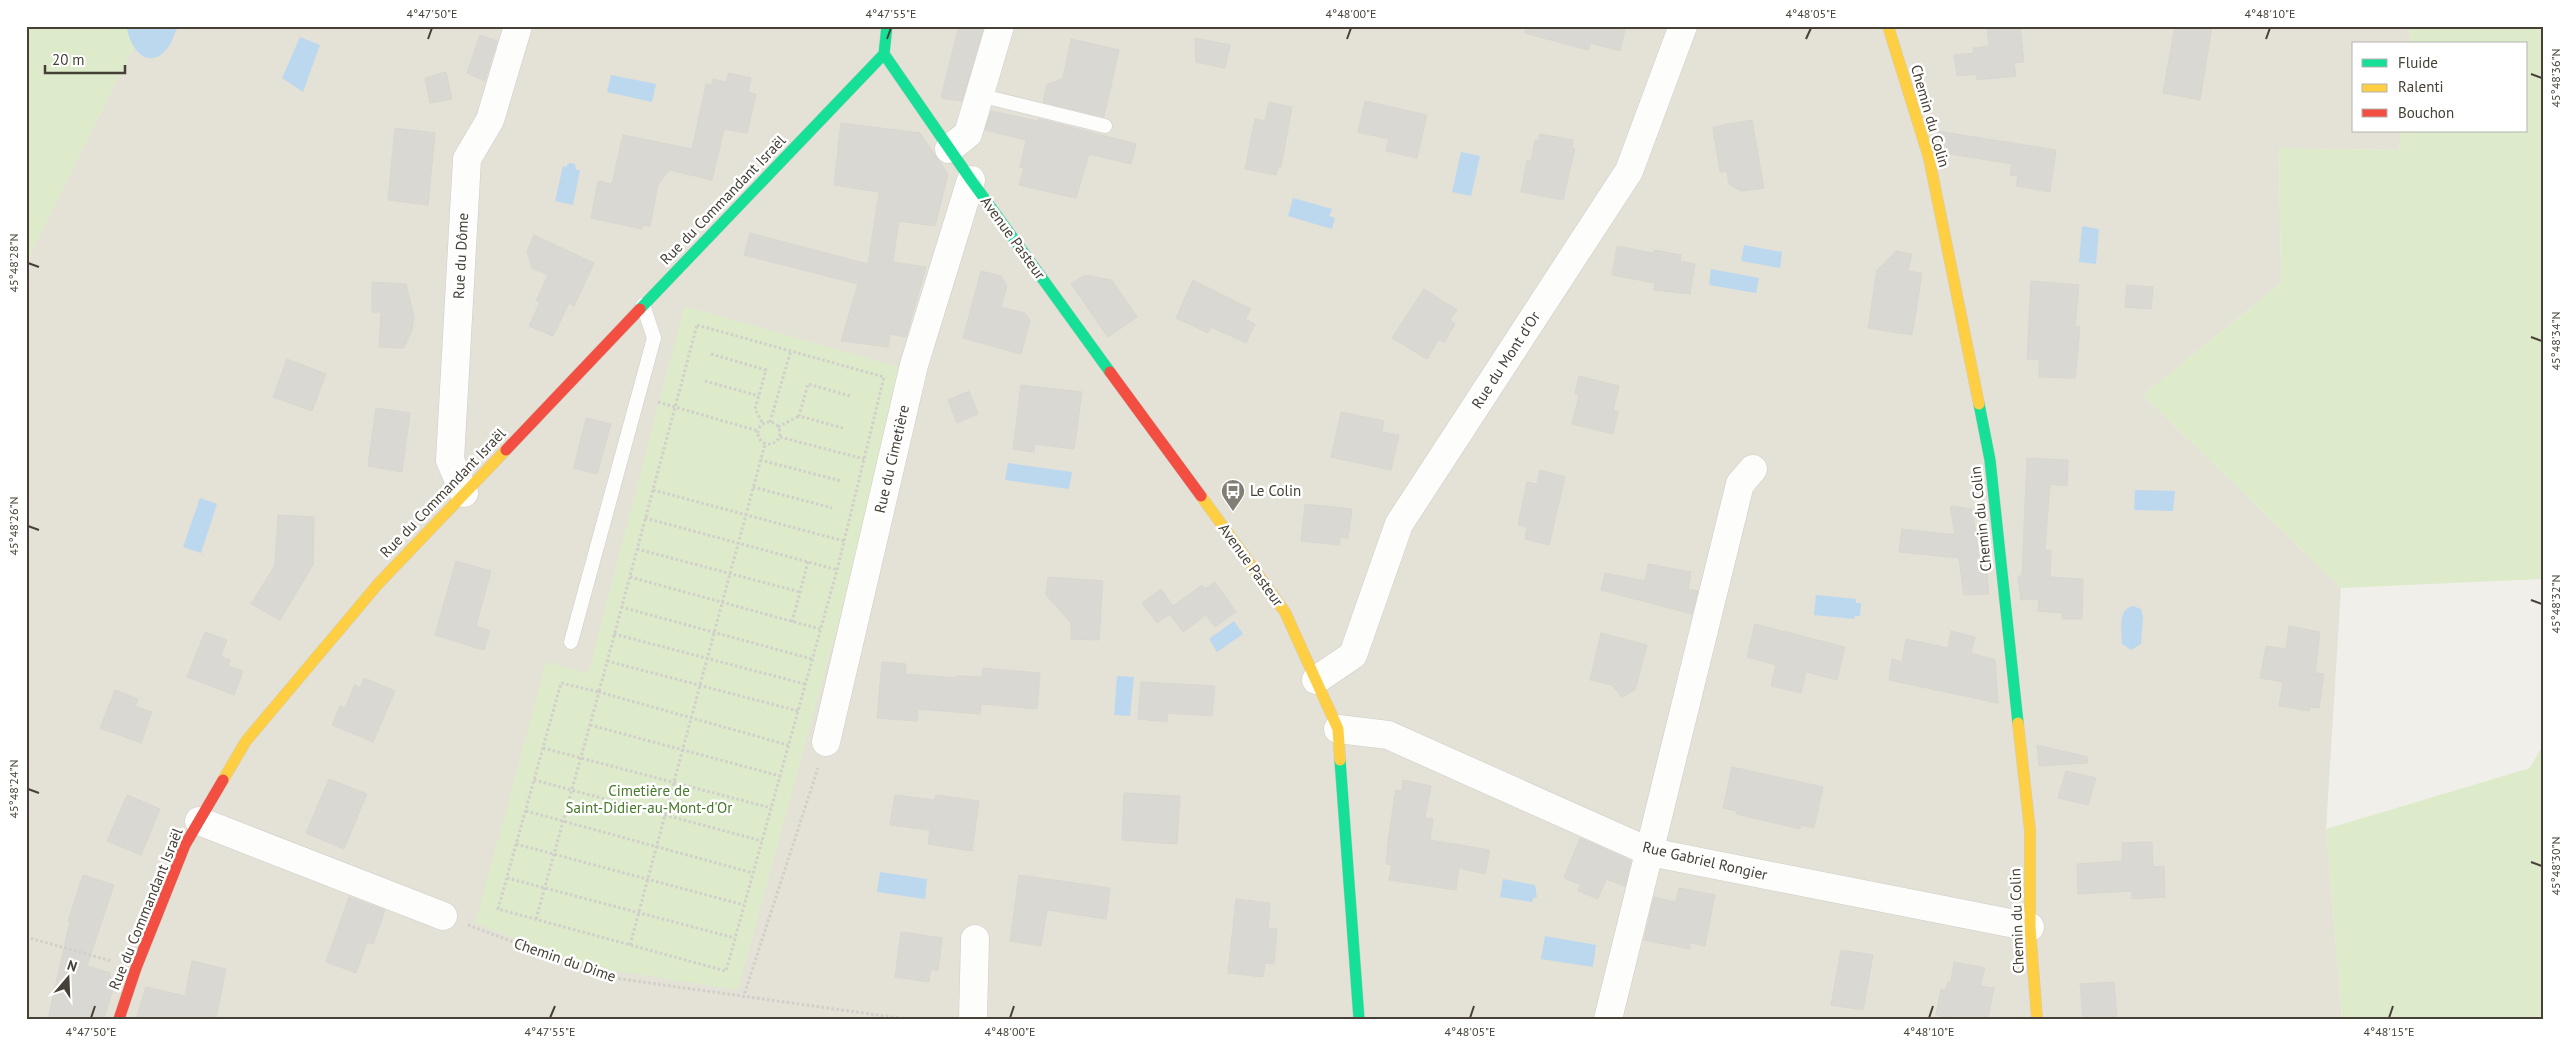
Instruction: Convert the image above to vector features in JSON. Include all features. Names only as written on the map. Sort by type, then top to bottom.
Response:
[{"type":"street","name":"Rue du Dôme","points":[[464,493],[450,460],[467,159],[490,120],[518,26]]},
{"type":"street","points":[[884,54],[887,26]]},
{"type":"street","points":[[949,149],[968,134],[1000,26]]},
{"type":"street","name":"Rue du Mont d'Or","points":[[1316,680],[1353,655],[1399,524],[1629,171],[1683,26]]},
{"type":"street","name":"Chemin du Colin","points":[[1888,26],[1929,158],[1990,460],[2030,830],[2030,927],[2038,1019]]},
{"type":"street","name":"Rue du Commandant Israël","points":[[119,1019],[136,968],[185,845],[246,741],[378,584],[884,54]]},
{"type":"street","name":"Avenue Pasteur","points":[[884,54],[971,180],[1285,612],[1338,729],[1359,1019]]},
{"type":"street","name":"Rue du Cimetière","points":[[826,742],[914,366],[971,180]]},
{"type":"street","points":[[1608,1019],[1740,484],[1753,469]]},
{"type":"street","name":"Rue Gabriel Rongier","points":[[1338,729],[1388,735],[1650,852],[2030,927]]},
{"type":"street","points":[[200,821],[442,916]]},
{"type":"street","points":[[973,1019],[976,939]]},
{"type":"lane","points":[[979,96],[1105,126]]},
{"type":"lane","points":[[571,642],[654,338],[643,306]]},
{"type":"path","points":[[536,919],[599,692],[621,607],[630,578],[697,324],[884,377],[837,570],[726,971],[498,909],[562,683],[599,692],[788,745]]},
{"type":"path","points":[[770,422],[791,350]]},
{"type":"path","points":[[711,354],[766,370],[755,409],[763,424]]},
{"type":"path","points":[[705,381],[759,396]]},
{"type":"path","points":[[799,416],[808,384],[850,396]]},
{"type":"path","points":[[675,408],[758,432]]},
{"type":"path","points":[[778,427],[799,416],[843,428]]},
{"type":"path","points":[[770,422],[778,427],[780,437],[772,444],[765,444],[759,439],[758,432],[763,424],[770,422]]},
{"type":"path","points":[[780,437],[864,460]]},
{"type":"path","points":[[630,945],[765,444]]},
{"type":"path","points":[[760,460],[841,482]]},
{"type":"path","points":[[753,487],[832,508]]},
{"type":"path","points":[[653,490],[844,541]]},
{"type":"path","points":[[645,518],[837,570]]},
{"type":"path","points":[[637,549],[800,592]]},
{"type":"path","points":[[792,622],[808,562]]},
{"type":"path","points":[[630,578],[820,629]]},
{"type":"path","points":[[621,607],[812,659]]},
{"type":"path","points":[[614,634],[805,684]]},
{"type":"path","points":[[607,662],[798,711]]},
{"type":"path","points":[[590,725],[780,776]]},
{"type":"path","points":[[743,998],[826,742]]},
{"type":"path","points":[[543,748],[771,808]]},
{"type":"path","points":[[534,780],[762,841]]},
{"type":"path","points":[[526,812],[753,874]]},
{"type":"path","points":[[516,844],[744,905]]},
{"type":"path","points":[[507,878],[735,938]]},
{"type":"path","name":"Chemin du Dime","points":[[442,916],[607,977],[743,998],[906,1019]]},
{"type":"path","points":[[26,938],[136,968]]},
{"type":"shaded area","points":[[144,26],[2411,26],[2409,42],[2352,42],[2352,132],[2401,132],[2399,150],[2279,148],[2281,283],[2143,395],[2341,588],[2326,829],[2342,1019],[26,1019],[26,263]]},
{"type":"green space","points":[[26,26],[144,26],[26,263]]},
{"type":"green space","points":[[2411,26],[2544,26],[2544,579],[2341,588],[2143,395],[2281,283],[2279,148],[2399,150],[2401,132],[2528,132],[2528,42],[2409,42]]},
{"type":"green space","name":"Cimetière de Saint-Didier-au-Mont-d'Or","points":[[684,306],[902,368],[866,522],[738,990],[599,968],[576,962],[475,923],[546,662],[588,673]]},
{"type":"green space","points":[[2544,743],[2544,1019],[2342,1019],[2326,829],[2530,768]]},
{"type":"water","points":[[127,26],[179,26],[167,49],[158,56],[151,58],[145,57],[134,48]]},
{"type":"water","points":[[300,37],[320,45],[303,92],[282,78]]},
{"type":"water","points":[[611,75],[656,84],[652,102],[607,92]]},
{"type":"water","points":[[1461,152],[1480,156],[1471,196],[1452,192]]},
{"type":"water","points":[[569,163],[575,164],[576,170],[580,170],[573,205],[555,201],[563,166],[566,167]]},
{"type":"water","points":[[1293,198],[1332,209],[1329,216],[1335,218],[1332,229],[1288,216]]},
{"type":"water","points":[[2082,226],[2099,229],[2096,264],[2079,262]]},
{"type":"water","points":[[1744,245],[1782,252],[1780,268],[1741,261]]},
{"type":"water","points":[[1711,269],[1759,278],[1756,293],[1709,285]]},
{"type":"water","points":[[1008,463],[1072,472],[1069,489],[1005,480]]},
{"type":"water","points":[[2135,490],[2175,491],[2173,511],[2134,510]]},
{"type":"water","points":[[200,498],[217,504],[201,553],[183,547]]},
{"type":"water","points":[[1816,595],[1856,599],[1856,603],[1861,603],[1860,616],[1855,616],[1854,619],[1814,615]]},
{"type":"water","points":[[2133,606],[2141,609],[2143,617],[2141,644],[2131,650],[2122,644],[2122,616],[2128,608]]},
{"type":"water","points":[[1234,621],[1243,634],[1217,652],[1209,639]]},
{"type":"water","points":[[1117,676],[1134,677],[1130,716],[1114,715]]},
{"type":"water","points":[[880,872],[927,879],[925,899],[877,892]]},
{"type":"water","points":[[1503,879],[1535,885],[1537,897],[1533,898],[1532,902],[1500,897]]},
{"type":"water","points":[[1545,936],[1596,945],[1593,967],[1541,959]]},
{"type":"building","points":[[959,26],[984,26],[962,101],[941,98]]},
{"type":"building","points":[[1526,26],[1626,26],[1620,51],[1591,43],[1588,50],[1525,33]]},
{"type":"building","points":[[1987,26],[2020,26],[2024,62],[2014,63],[2016,76],[1977,80],[1976,74],[1957,76],[1954,55],[1974,53],[1973,48],[1989,46]]},
{"type":"building","points":[[2175,26],[2212,26],[2200,100],[2163,93]]},
{"type":"building","points":[[480,35],[497,41],[485,81],[467,73]]},
{"type":"building","points":[[1195,38],[1230,45],[1225,68],[1196,62]]},
{"type":"building","points":[[1071,39],[1119,50],[1104,117],[1043,102],[1047,85],[1063,78]]},
{"type":"building","points":[[446,72],[452,99],[430,103],[425,78]]},
{"type":"building","points":[[729,73],[751,78],[748,92],[756,94],[747,133],[724,129],[712,180],[669,170],[658,185],[650,226],[643,225],[642,229],[591,218],[598,181],[612,184],[623,135],[692,149],[706,84],[712,85],[713,79],[726,82]]},
{"type":"building","points":[[1365,101],[1427,115],[1417,158],[1386,151],[1389,139],[1358,132]]},
{"type":"building","points":[[1269,102],[1292,107],[1281,167],[1278,167],[1276,175],[1245,169],[1255,119],[1265,121]]},
{"type":"building","points":[[991,111],[1038,121],[1039,119],[1136,144],[1131,164],[1089,154],[1076,198],[1019,185],[1024,168],[1020,167],[1026,140],[985,130]]},
{"type":"building","points":[[1752,120],[1764,188],[1741,191],[1729,184],[1727,171],[1720,172],[1713,127]]},
{"type":"building","points":[[841,123],[920,133],[948,174],[935,226],[899,221],[893,262],[926,267],[906,337],[890,334],[888,347],[841,341],[858,284],[744,255],[750,233],[868,264],[879,192],[834,185]]},
{"type":"building","points":[[395,128],[435,133],[428,205],[388,200]]},
{"type":"building","points":[[1937,131],[2056,150],[2050,192],[2016,186],[2018,176],[2010,175],[2012,164],[1944,153]]},
{"type":"building","points":[[1540,134],[1573,140],[1572,148],[1575,148],[1563,200],[1521,192],[1527,160],[1531,162],[1535,140],[1539,141]]},
{"type":"building","points":[[534,235],[594,263],[574,306],[569,303],[553,336],[529,326],[540,302],[536,301],[548,275],[532,268],[527,251]]},
{"type":"building","points":[[1617,246],[1653,253],[1654,250],[1681,255],[1680,261],[1695,264],[1690,294],[1654,290],[1655,283],[1612,275]]},
{"type":"building","points":[[1896,251],[1912,254],[1908,271],[1922,273],[1912,335],[1868,328],[1877,270]]},
{"type":"building","points":[[981,271],[1001,276],[1007,286],[1001,307],[1025,313],[1030,321],[1021,354],[963,338]]},
{"type":"building","points":[[1085,275],[1112,280],[1137,317],[1108,337],[1071,284]]},
{"type":"building","points":[[1193,280],[1251,309],[1245,319],[1255,324],[1246,343],[1211,327],[1208,333],[1176,318]]},
{"type":"building","points":[[2031,281],[2079,285],[2075,326],[2080,327],[2075,378],[2039,377],[2039,360],[2027,359]]},
{"type":"building","points":[[372,282],[406,284],[414,317],[412,330],[404,348],[379,347],[381,312],[372,312]]},
{"type":"building","points":[[2127,285],[2153,287],[2151,309],[2125,307]]},
{"type":"building","points":[[1424,289],[1457,310],[1450,320],[1455,324],[1444,343],[1439,339],[1427,359],[1392,338]]},
{"type":"building","points":[[287,359],[326,374],[312,411],[273,397]]},
{"type":"building","points":[[1579,376],[1619,386],[1613,410],[1618,412],[1613,434],[1572,424],[1579,396],[1575,393]]},
{"type":"building","points":[[1021,385],[1082,392],[1074,449],[1035,444],[1034,452],[1013,449]]},
{"type":"building","points":[[969,391],[978,414],[957,423],[948,400]]},
{"type":"building","points":[[376,408],[410,413],[402,472],[368,466]]},
{"type":"building","points":[[1341,412],[1384,421],[1382,432],[1399,435],[1391,470],[1331,457]]},
{"type":"building","points":[[586,418],[611,424],[597,474],[574,468]]},
{"type":"building","points":[[2027,458],[2068,460],[2067,486],[2050,484],[2045,550],[2051,550],[2050,577],[2083,579],[2082,619],[2062,619],[2062,613],[2038,611],[2039,599],[2021,600],[2018,576],[2022,576]]},
{"type":"building","points":[[1540,470],[1565,477],[1549,545],[1525,539],[1527,527],[1518,525],[1527,482],[1537,484]]},
{"type":"building","points":[[1305,504],[1352,509],[1348,538],[1340,537],[1339,545],[1301,541]]},
{"type":"building","points":[[1950,506],[1972,509],[1982,574],[1987,574],[1989,594],[1964,595],[1959,558],[1899,552],[1902,529],[1955,535]]},
{"type":"building","points":[[278,515],[314,517],[313,565],[280,620],[251,604],[275,565]]},
{"type":"building","points":[[456,561],[491,571],[476,626],[490,631],[484,650],[435,635]]},
{"type":"building","points":[[1648,564],[1691,572],[1688,589],[1698,591],[1692,614],[1601,590],[1605,573],[1645,581]]},
{"type":"building","points":[[1048,577],[1103,581],[1099,640],[1071,639],[1071,623],[1046,595]]},
{"type":"building","points":[[1215,582],[1236,612],[1215,627],[1206,615],[1183,632],[1170,614],[1157,623],[1142,603],[1161,589],[1173,606],[1202,585],[1205,589]]},
{"type":"building","points":[[1755,624],[1845,647],[1837,680],[1806,672],[1801,693],[1771,686],[1776,665],[1747,657]]},
{"type":"building","points":[[2289,626],[2320,632],[2315,673],[2324,674],[2319,708],[2310,707],[2309,711],[2279,706],[2283,682],[2260,678],[2266,646],[2286,649]]},
{"type":"building","points":[[1951,631],[1975,637],[1971,653],[1995,660],[1998,703],[1889,680],[1892,659],[1902,662],[1906,639],[1948,648]]},
{"type":"building","points":[[205,632],[227,640],[221,656],[230,660],[228,666],[243,671],[234,695],[187,677]]},
{"type":"building","points":[[1601,633],[1647,645],[1635,690],[1622,697],[1612,685],[1590,680]]},
{"type":"building","points":[[882,662],[906,664],[905,674],[956,678],[956,676],[982,677],[983,668],[1040,673],[1037,709],[981,704],[980,714],[918,709],[917,721],[877,718]]},
{"type":"building","points":[[364,678],[395,691],[373,742],[332,725],[340,706],[345,708],[355,685],[360,688]]},
{"type":"building","points":[[1141,682],[1215,686],[1212,716],[1168,713],[1167,722],[1138,719]]},
{"type":"building","points":[[115,690],[138,699],[135,706],[152,712],[141,743],[100,728]]},
{"type":"building","points":[[2037,745],[2088,757],[2087,763],[2039,766]]},
{"type":"building","points":[[1732,767],[1823,787],[1814,828],[1801,825],[1800,829],[1736,814],[1737,811],[1723,808]]},
{"type":"building","points":[[2066,771],[2096,778],[2088,805],[2058,798]]},
{"type":"building","points":[[329,779],[367,794],[344,849],[306,833]]},
{"type":"building","points":[[1403,780],[1431,786],[1425,818],[1433,819],[1430,840],[1490,850],[1485,874],[1459,868],[1456,890],[1389,880],[1392,865],[1386,864],[1389,834],[1396,790],[1402,791]]},
{"type":"building","points":[[1124,793],[1180,796],[1177,844],[1122,840]]},
{"type":"building","points":[[127,795],[160,809],[141,855],[107,841]]},
{"type":"building","points":[[895,795],[935,800],[936,795],[979,801],[972,851],[928,844],[930,830],[890,825]]},
{"type":"building","points":[[1580,838],[1631,861],[1625,886],[1606,879],[1598,899],[1578,891],[1581,885],[1564,878]]},
{"type":"building","points":[[2152,842],[2153,867],[2164,866],[2165,897],[2132,899],[2132,891],[2078,894],[2077,864],[2122,861],[2122,843]]},
{"type":"building","points":[[83,875],[114,885],[87,966],[110,973],[109,977],[116,979],[104,1019],[48,1019],[70,921],[68,921]]},
{"type":"building","points":[[1019,875],[1110,888],[1106,919],[1047,910],[1041,946],[1010,941]]},
{"type":"building","points":[[1679,888],[1715,895],[1705,946],[1690,943],[1690,949],[1644,940],[1654,897],[1676,902]]},
{"type":"building","points":[[349,897],[385,910],[373,944],[367,942],[356,973],[326,962]]},
{"type":"building","points":[[1236,899],[1270,903],[1268,928],[1277,929],[1274,964],[1265,963],[1263,977],[1228,973]]},
{"type":"building","points":[[901,932],[942,938],[938,971],[931,969],[929,982],[895,977]]},
{"type":"building","points":[[1841,950],[1873,955],[1863,1010],[1831,1005]]},
{"type":"building","points":[[192,961],[226,969],[216,1019],[136,1019],[146,987],[185,996]]},
{"type":"building","points":[[1954,962],[1985,968],[1980,986],[1994,988],[1988,1019],[1946,1019],[1946,1017],[1936,1015],[1941,989],[1946,990],[1948,982],[1951,982]]},
{"type":"building","points":[[2114,982],[2117,1019],[2083,1019],[2080,984]]},
{"type":"traffic: fast","points":[[887,26],[884,54],[971,180],[1110,372]]},
{"type":"traffic: fast","points":[[640,309],[884,54]]},
{"type":"traffic: fast","points":[[1979,404],[1990,460],[2018,723]]},
{"type":"traffic: fast","points":[[1340,760],[1359,1019]]},
{"type":"traffic: slow","points":[[1888,26],[1929,158],[1979,404]]},
{"type":"traffic: slow","points":[[223,780],[246,741],[378,584],[506,450]]},
{"type":"traffic: slow","points":[[1201,496],[1285,612],[1338,729],[1340,760]]},
{"type":"traffic: slow","points":[[2018,723],[2030,830],[2030,927],[2037,1019]]},
{"type":"traffic: jam","points":[[506,450],[640,309]]},
{"type":"traffic: jam","points":[[1110,372],[1201,496]]},
{"type":"traffic: jam","points":[[119,1019],[136,968],[185,845],[223,780]]},
{"type":"place","name":"Le Colin","points":[[1233,512]]}]
